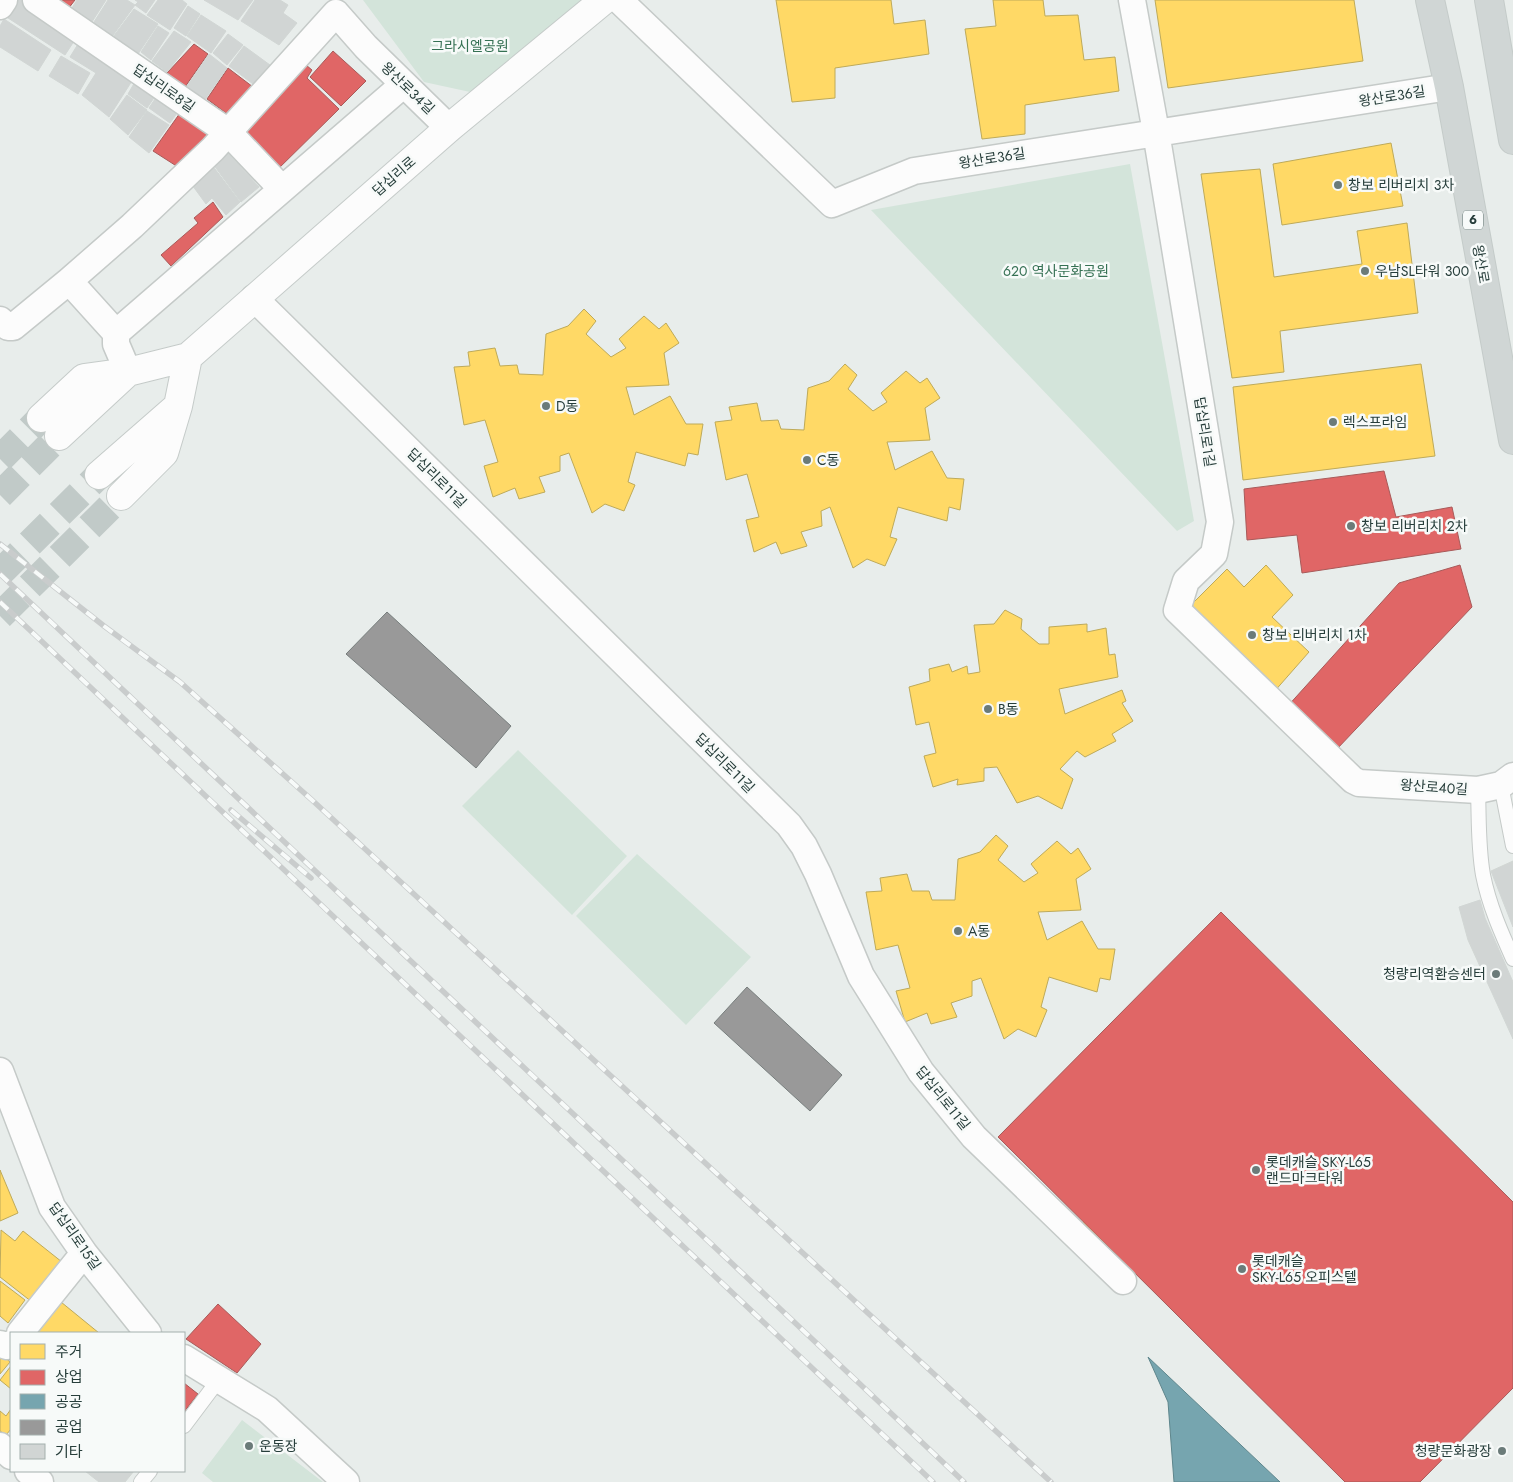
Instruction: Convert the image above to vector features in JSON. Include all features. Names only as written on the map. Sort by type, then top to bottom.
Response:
[{"type":"main road","name":"답십리로","points":[[50,427],[128,372],[188,357],[449,128],[604,0]]},
{"type":"main road","name":"왕산로","points":[[1430,0],[1449,87],[1513,440]]},
{"type":"main road","points":[[1489,0],[1507,67],[1513,140]]},
{"type":"main road","points":[[121,496],[164,453],[178,406],[188,357]]},
{"type":"main road","points":[[99,475],[178,406]]},
{"type":"street","points":[[0,6],[4,0]]},
{"type":"street","name":"답십리로8길","points":[[36,0],[228,132],[282,189]]},
{"type":"street","name":"왕산로36길","points":[[619,0],[832,204],[914,171],[1449,87]]},
{"type":"street","name":"답십리로1길","points":[[1132,0],[1156,132],[1220,522],[1214,554],[1186,580],[1177,610],[1353,780]]},
{"type":"street","name":"왕산로34길","points":[[228,132],[336,14],[366,47],[449,128]]},
{"type":"street","points":[[116,333],[404,84]]},
{"type":"street","points":[[0,320],[8,327],[13,327],[132,226],[228,132]]},
{"type":"street","points":[[68,281],[116,333],[116,344],[128,372]]},
{"type":"street","name":"답십리로11길","points":[[254,298],[789,825],[804,846],[818,874],[861,976],[921,1072],[974,1137],[1123,1281]]},
{"type":"street","name":"왕산로40길","points":[[1353,780],[1360,782],[1497,784]]},
{"type":"street","name":"답십리로15길","points":[[0,1071],[52,1207],[84,1253],[147,1332]]},
{"type":"street","points":[[21,1332],[84,1253]]},
{"type":"street","points":[[185,1359],[220,1378],[267,1409],[346,1482]]},
{"type":"street","points":[[0,1446],[10,1455]]},
{"type":"street","points":[[29,1472],[40,1482]]},
{"type":"lane","points":[[1497,784],[1513,846]]},
{"type":"lane","points":[[1497,784],[1480,848],[1483,876],[1494,916],[1513,959]]},
{"type":"lane","points":[[185,1425],[220,1378]]},
{"type":"lane","points":[[141,1482],[149,1472]]},
{"type":"green space","name":"그라시엘공원","points":[[363,0],[596,0],[484,95],[424,82]]},
{"type":"green space","name":"620 역사문화공원","points":[[1130,164],[1194,521],[1177,531],[871,210]]},
{"type":"green space","points":[[518,750],[627,856],[572,915],[462,806]]},
{"type":"green space","points":[[637,854],[751,957],[686,1025],[576,916]]},
{"type":"green space","name":"운동장","points":[[242,1420],[323,1482],[213,1482],[202,1473]]},
{"type":"building: 주거","points":[[776,0],[891,0],[894,24],[925,20],[929,54],[835,68],[835,98],[792,102]]},
{"type":"building: 주거","points":[[993,0],[1043,0],[1045,16],[1078,15],[1084,60],[1115,57],[1119,91],[1025,105],[1025,134],[982,139],[965,29],[996,26]]},
{"type":"building: 주거","points":[[1155,0],[1354,0],[1363,61],[1168,88]]},
{"type":"building: 주거","name":"창보 리버리치 3차","points":[[1391,143],[1403,206],[1282,225],[1273,164]]},
{"type":"building: 주거","name":"우남SL타워 300","points":[[1260,169],[1274,277],[1362,264],[1357,231],[1407,223],[1418,313],[1280,331],[1284,372],[1232,378],[1201,174]]},
{"type":"building: 주거","name":"D동","points":[[584,309],[596,321],[586,334],[611,357],[626,348],[619,339],[644,316],[659,329],[666,323],[679,343],[664,353],[669,385],[626,387],[634,415],[670,396],[686,424],[703,424],[698,455],[688,453],[685,466],[636,452],[628,482],[635,485],[624,511],[605,504],[592,513],[569,453],[560,456],[560,471],[539,477],[545,492],[519,499],[515,488],[493,497],[484,466],[498,462],[485,420],[464,425],[454,367],[470,366],[468,352],[495,348],[500,366],[517,365],[519,374],[543,375],[546,334],[568,326]]},
{"type":"building: 주거","name":"C동","points":[[845,364],[857,375],[848,389],[873,411],[887,402],[881,393],[906,371],[920,383],[927,378],[940,398],[925,408],[930,440],[887,442],[895,470],[932,451],[947,478],[964,479],[960,510],[949,507],[947,521],[898,507],[890,537],[897,539],[885,566],[867,559],[853,568],[830,507],[821,511],[822,526],[801,532],[807,546],[781,554],[776,542],[754,552],[746,520],[759,517],[747,474],[726,480],[715,422],[732,420],[729,407],[757,403],[761,421],[778,420],[781,429],[804,430],[808,388],[829,381]]},
{"type":"building: 주거","name":"렉스프라임","points":[[1421,364],[1435,456],[1243,480],[1233,387]]},
{"type":"building: 주거","name":"창보 리버리치 1차","points":[[1266,565],[1293,595],[1272,617],[1309,652],[1273,693],[1187,609],[1227,569],[1244,587]]},
{"type":"building: 주거","name":"B동","points":[[1005,610],[1022,619],[1021,629],[1039,644],[1049,644],[1049,627],[1087,624],[1087,632],[1106,628],[1109,655],[1115,654],[1118,677],[1059,689],[1065,714],[1122,690],[1126,701],[1122,703],[1133,721],[1112,734],[1116,741],[1085,757],[1077,751],[1060,769],[1073,779],[1062,809],[1038,796],[1017,803],[997,767],[984,768],[984,781],[957,785],[958,779],[933,787],[924,756],[936,753],[929,722],[916,725],[909,687],[930,681],[929,669],[949,664],[952,672],[967,666],[968,674],[980,672],[974,625],[994,624]]},
{"type":"building: 주거","name":"A동","points":[[996,835],[1008,846],[998,860],[1024,882],[1038,873],[1031,864],[1057,841],[1071,854],[1078,848],[1091,869],[1076,879],[1081,910],[1038,912],[1047,940],[1082,921],[1098,949],[1115,949],[1110,980],[1100,978],[1097,992],[1049,977],[1041,1007],[1047,1010],[1036,1037],[1018,1029],[1004,1039],[981,978],[972,981],[972,996],[951,1003],[957,1017],[931,1024],[927,1013],[905,1022],[896,991],[910,988],[898,945],[876,950],[866,892],[882,891],[880,878],[907,874],[912,891],[929,891],[932,900],[955,900],[958,859],[980,852]]},
{"type":"building: 주거","name":"롯데캐슬 SKY-L65 오피스텔","points":[[1194,1110],[1400,1315],[1291,1420],[1082,1223]]},
{"type":"building: 주거","points":[[0,1170],[18,1213],[0,1221]]},
{"type":"building: 주거","points":[[1,1230],[15,1241],[23,1231],[62,1262],[32,1302],[0,1277]]},
{"type":"building: 주거","points":[[0,1281],[25,1300],[8,1323],[0,1316]]},
{"type":"building: 주거","points":[[61,1302],[98,1332],[38,1332]]},
{"type":"building: 주거","points":[[0,1353],[10,1362],[0,1374]]},
{"type":"building: 주거","points":[[10,1367],[10,1388],[0,1380]]},
{"type":"building: 주거","points":[[10,1410],[10,1430],[6,1435],[0,1431],[0,1411],[6,1416]]},
{"type":"building: 상업","points":[[55,0],[75,0],[68,9]]},
{"type":"building: 상업","points":[[194,44],[208,54],[185,87],[167,73]]},
{"type":"building: 상업","points":[[333,51],[366,81],[341,106],[310,77]]},
{"type":"building: 상업","points":[[300,60],[312,70],[307,78],[339,109],[274,173],[235,131]]},
{"type":"building: 상업","points":[[228,68],[253,87],[230,116],[207,99]]},
{"type":"building: 상업","points":[[185,106],[218,129],[178,167],[153,151]]},
{"type":"building: 상업","points":[[213,202],[223,217],[171,266],[161,255],[198,223],[194,218]]},
{"type":"building: 상업","name":"창보 리버리치 2차","points":[[1384,471],[1396,517],[1452,507],[1461,549],[1302,573],[1297,535],[1247,540],[1244,489]]},
{"type":"building: 상업","points":[[1460,565],[1472,607],[1336,750],[1286,708],[1399,583]]},
{"type":"building: 상업","name":"롯데캐슬 SKY-L65 랜드마크타워","points":[[1221,912],[1513,1202],[1513,1388],[1420,1482],[1345,1482],[998,1137]]},
{"type":"building: 상업","points":[[218,1304],[261,1344],[237,1373],[186,1339]]},
{"type":"building: 상업","points":[[185,1384],[198,1394],[185,1411]]},
{"type":"building: 공공","points":[[1148,1357],[1280,1482],[1174,1482],[1168,1402]]},
{"type":"building: 공업","points":[[387,612],[511,726],[476,768],[346,654]]},
{"type":"building: 공업","points":[[747,987],[842,1075],[810,1111],[714,1023]]},
{"type":"building: 기타","points":[[16,0],[28,0],[78,35],[65,55],[5,16]]},
{"type":"building: 기타","points":[[77,0],[106,0],[90,25],[70,11]]},
{"type":"building: 기타","points":[[108,0],[127,0],[135,5],[111,38],[92,25]]},
{"type":"building: 기타","points":[[135,0],[155,0],[146,13],[135,5],[138,2]]},
{"type":"building: 기타","points":[[158,0],[182,0],[187,4],[170,30],[147,15]]},
{"type":"building: 기타","points":[[204,0],[253,0],[238,20]]},
{"type":"building: 기타","points":[[255,0],[280,0],[288,5],[283,13],[297,23],[279,45],[241,21]]},
{"type":"building: 기타","points":[[188,6],[200,14],[186,36],[174,28]]},
{"type":"building: 기타","points":[[134,9],[158,24],[138,54],[113,37]]},
{"type":"building: 기타","points":[[201,15],[226,31],[211,53],[187,36]]},
{"type":"building: 기타","points":[[4,19],[51,50],[38,71],[0,47],[0,26]]},
{"type":"building: 기타","points":[[158,26],[169,33],[151,60],[141,52]]},
{"type":"building: 기타","points":[[174,31],[191,42],[167,72],[152,61]]},
{"type":"building: 기타","points":[[228,34],[243,45],[227,65],[213,53]]},
{"type":"building: 기타","points":[[83,36],[137,73],[109,117],[82,95],[96,73],[70,57]]},
{"type":"building: 기타","points":[[244,46],[270,65],[253,84],[229,66]]},
{"type":"building: 기타","points":[[209,54],[227,68],[204,101],[185,89]]},
{"type":"building: 기타","points":[[61,56],[90,73],[78,94],[49,76]]},
{"type":"building: 기타","points":[[139,75],[160,89],[147,108],[128,94]]},
{"type":"building: 기타","points":[[161,90],[182,106],[170,123],[149,108]]},
{"type":"building: 기타","points":[[127,95],[147,110],[128,135],[110,119]]},
{"type":"building: 기타","points":[[147,111],[169,125],[149,153],[129,137]]},
{"type":"building: 기타","points":[[227,152],[259,187],[241,202],[213,164]]},
{"type":"building: 기타","points":[[212,165],[240,202],[226,215],[212,198],[206,204],[187,178]]},
{"type":"building: 기타","points":[[1513,861],[1513,927],[1491,871]]},
{"type":"building: 기타","name":"청량리역환승센터","points":[[1480,900],[1485,918],[1513,982],[1513,1039],[1468,940],[1459,907]]},
{"type":"building: 기타","points":[[86,1472],[133,1472],[125,1482],[99,1482]]},
{"type":"tunnel","points":[[0,459],[41,418]]},
{"type":"tunnel","points":[[0,495],[59,436]]},
{"type":"tunnel","points":[[0,573],[99,475]]},
{"type":"tunnel","points":[[0,616],[121,496]]},
{"type":"railway","points":[[0,544],[104,626],[180,682],[312,800],[1051,1482]]},
{"type":"railway","points":[[0,574],[964,1482]]},
{"type":"railway","points":[[0,602],[933,1482]]},
{"type":"railway","points":[[231,810],[311,878]]},
{"type":"place","name":"창보 리버리치 3차","points":[[1338,185]]},
{"type":"place","name":"우남SL타워 300","points":[[1365,271]]},
{"type":"place","name":"D동","points":[[546,406]]},
{"type":"place","name":"렉스프라임","points":[[1333,422]]},
{"type":"place","name":"C동","points":[[807,460]]},
{"type":"place","name":"창보 리버리치 2차","points":[[1351,526]]},
{"type":"place","name":"창보 리버리치 1차","points":[[1252,635]]},
{"type":"place","name":"B동","points":[[988,709]]},
{"type":"place","name":"A동","points":[[958,931]]},
{"type":"place","name":"청량리역환승센터","points":[[1496,974]]},
{"type":"place","name":"롯데캐슬 SKY-L65 랜드마크타워","points":[[1256,1170]]},
{"type":"place","name":"롯데캐슬 SKY-L65 오피스텔","points":[[1242,1269]]},
{"type":"place","name":"운동장","points":[[249,1446]]},
{"type":"place","name":"청량문화광장","points":[[1502,1451]]}]
